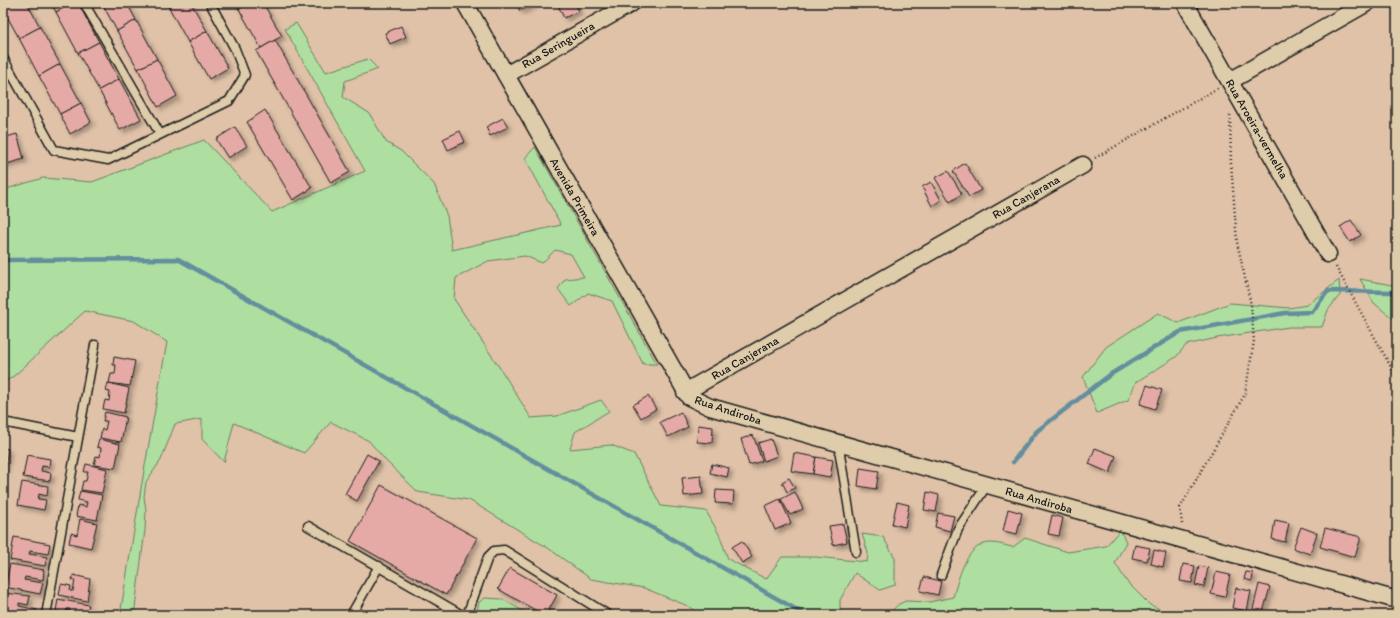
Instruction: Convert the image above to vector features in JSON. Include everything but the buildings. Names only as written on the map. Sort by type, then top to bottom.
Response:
[{"type":"street","name":"Avenida Primeira","points":[[465,3],[685,392]]},
{"type":"street","name":"Rua Seringueira","points":[[506,75],[632,3]]},
{"type":"street","name":"Rua Aroeira-vermelha","points":[[1185,3],[1328,254]]},
{"type":"street","points":[[1230,81],[1367,3]]},
{"type":"street","name":"Rua Canjerana","points":[[685,392],[1083,165]]},
{"type":"street","name":"Rua Andiroba","points":[[685,392],[689,397],[710,407],[1397,600]]},
{"type":"lane","points":[[84,3],[160,134]]},
{"type":"lane","points":[[3,58],[54,150],[108,160],[229,101],[245,75],[235,49],[210,3]]},
{"type":"lane","points":[[46,615],[95,345]]},
{"type":"lane","points":[[3,422],[78,437]]},
{"type":"lane","points":[[842,444],[840,455],[856,552]]},
{"type":"lane","points":[[940,575],[958,530],[987,485]]},
{"type":"lane","points":[[308,526],[462,615]]},
{"type":"lane","points":[[467,615],[488,557],[494,551],[504,550],[608,615]]},
{"type":"lane","points":[[351,615],[379,566]]},
{"type":"path","points":[[1083,165],[1230,81]]},
{"type":"path","points":[[1184,541],[1180,508],[1245,394],[1254,341],[1251,305],[1237,242],[1231,163],[1230,111]]},
{"type":"path","points":[[1328,254],[1397,378]]},
{"type":"green space","points":[[296,23],[326,72],[368,59],[378,69],[345,81],[343,97],[369,113],[386,142],[401,151],[434,184],[447,216],[452,250],[561,225],[525,158],[535,147],[657,364],[643,364],[612,301],[588,293],[571,306],[558,289],[565,279],[584,277],[571,254],[555,250],[542,263],[525,256],[488,261],[456,278],[454,299],[531,418],[557,416],[601,400],[609,411],[575,432],[570,449],[611,445],[634,454],[661,506],[706,511],[719,534],[728,559],[766,579],[782,557],[815,557],[867,562],[868,553],[862,534],[883,537],[895,558],[895,585],[880,590],[855,573],[840,600],[840,615],[700,615],[688,606],[644,588],[591,579],[548,548],[469,500],[418,492],[386,461],[369,441],[331,422],[304,453],[234,423],[224,462],[202,439],[202,419],[175,424],[161,460],[146,482],[144,497],[146,510],[145,530],[134,615],[120,615],[167,342],[134,321],[85,311],[15,375],[3,383],[3,190],[43,178],[92,182],[204,140],[272,212],[365,171],[285,29]]},
{"type":"green space","points":[[1360,279],[1397,286],[1397,322],[1374,303]]},
{"type":"green space","points":[[1339,280],[1340,295],[1328,310],[1322,327],[1289,327],[1217,338],[1186,345],[1176,357],[1136,382],[1128,400],[1097,413],[1083,377],[1106,347],[1158,313],[1178,323],[1230,303],[1289,308],[1307,305]]},
{"type":"green space","points":[[1120,530],[1126,542],[1115,563],[1127,582],[1150,605],[1175,615],[887,615],[899,604],[906,601],[929,602],[953,597],[965,562],[976,548],[983,544],[995,543],[1013,547],[1025,538],[1068,552],[1106,546]]},
{"type":"green space","points":[[485,598],[502,599],[530,615],[476,615],[479,602]]},
{"type":"waterway","points":[[3,260],[178,259],[806,615]]},
{"type":"waterway","points":[[1013,462],[1037,431],[1111,374],[1180,332],[1285,313],[1312,312],[1328,291],[1392,292],[1397,296]]}]
